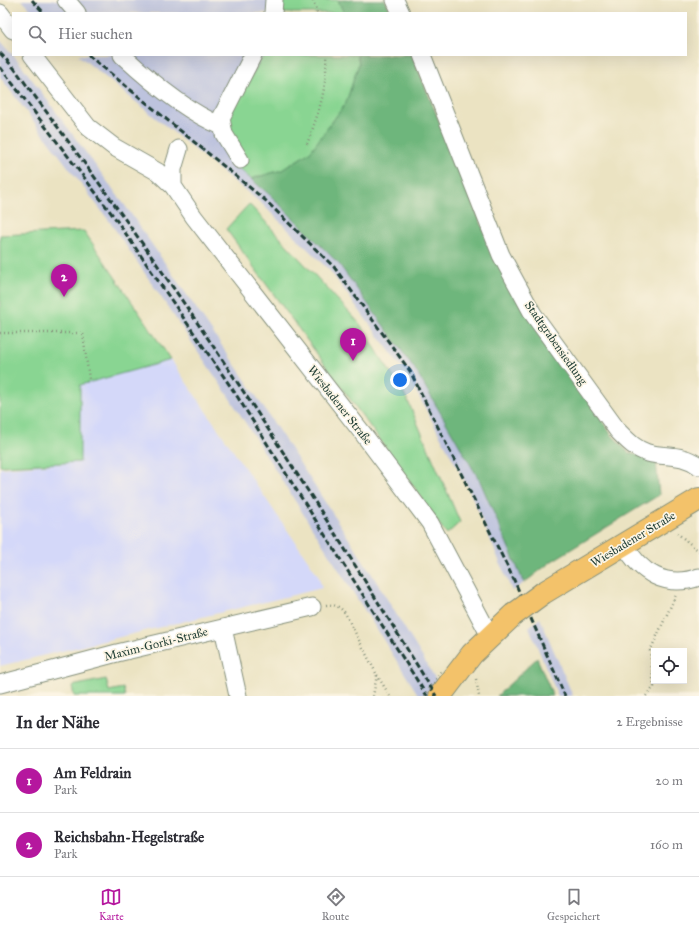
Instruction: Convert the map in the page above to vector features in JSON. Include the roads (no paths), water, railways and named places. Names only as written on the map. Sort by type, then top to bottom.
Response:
[{"type":"main road","name":"Wiesbadener Straße","points":[[440,696],[447,674],[472,654],[513,615],[543,593],[699,499]]},
{"type":"street","points":[[66,0],[76,12]]},
{"type":"street","points":[[272,12],[274,0]]},
{"type":"street","points":[[395,0],[401,12]]},
{"type":"street","points":[[0,13],[12,29]]},
{"type":"street","name":"Wiesbadener Straße","points":[[33,56],[88,127],[114,147],[158,172],[173,186],[194,217],[364,435],[430,523],[490,636]]},
{"type":"street","points":[[123,56],[147,77],[201,116],[222,126]]},
{"type":"street","points":[[240,160],[224,134],[221,118],[252,56]]},
{"type":"street","name":"Stadtgrabensiedlung","points":[[422,56],[501,255],[533,314],[605,413],[628,441],[648,453],[673,455],[686,459],[699,466]]},
{"type":"street","points":[[173,186],[172,169],[179,148]]},
{"type":"street","points":[[624,544],[630,555],[654,576],[663,580],[678,581],[699,577]]},
{"type":"street","name":"Maxim-Gorki-Straße","points":[[2,688],[223,628],[312,607]]},
{"type":"street","points":[[223,628],[238,696]]},
{"type":"railway","points":[[32,0],[43,12]]},
{"type":"railway","points":[[0,53],[14,68],[164,274],[284,453],[436,696]]},
{"type":"railway","points":[[89,56],[265,200],[334,267],[410,371],[514,580],[565,696]]},
{"type":"railway","points":[[0,67],[115,218],[235,393],[427,696]]},
{"type":"place","name":"Reichsbahn-Hegelstraße","points":[[64,297]]},
{"type":"place","name":"Am Feldrain","points":[[353,361]]}]
